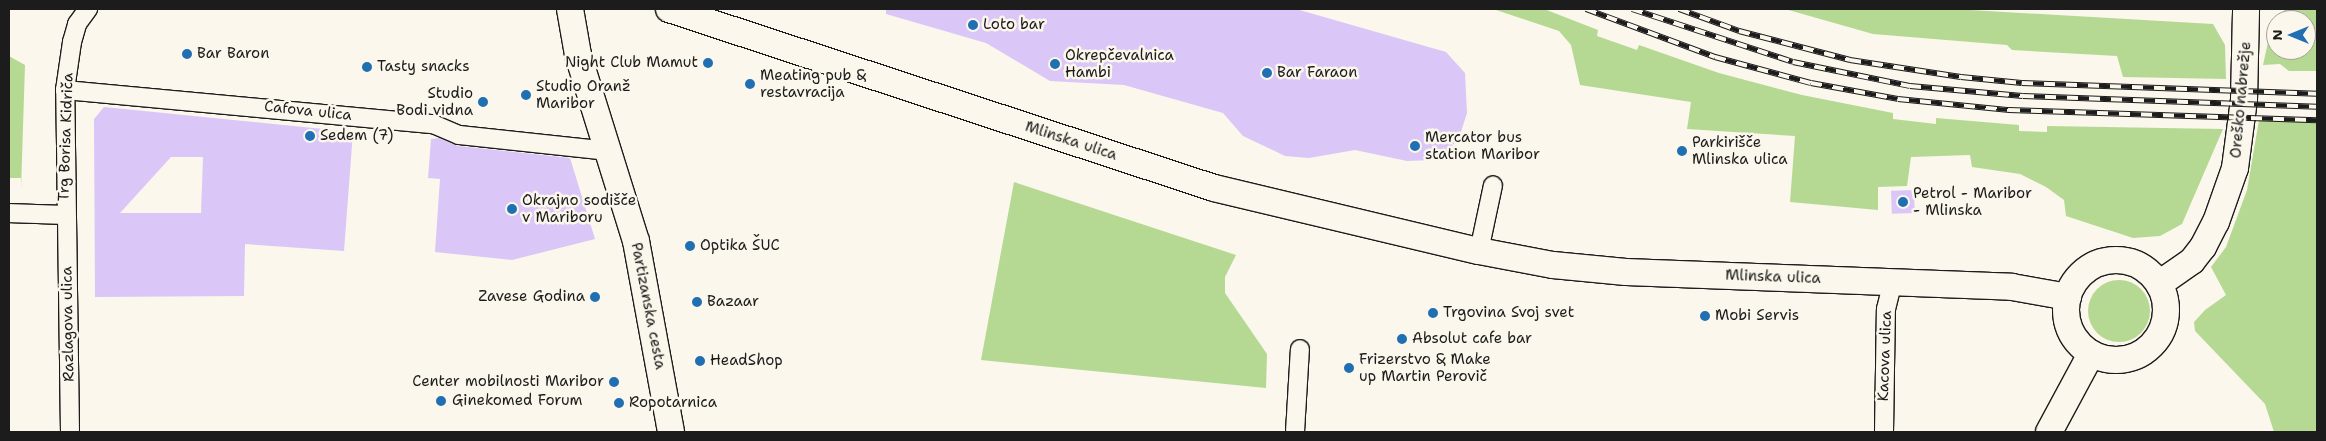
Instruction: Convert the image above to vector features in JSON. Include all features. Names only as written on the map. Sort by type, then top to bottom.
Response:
[{"type":"street","name":"Trg Borisa Kidriča","points":[[9,213],[64,215],[65,90],[72,42],[77,24],[88,9]]},
{"type":"street","name":"Partizanska cesta","points":[[570,9],[578,55],[609,150],[640,258],[671,432]]},
{"type":"street","name":"Mlinska ulica","points":[[669,9],[1214,188],[1480,251],[1553,265],[1626,272],[2012,287],[2068,297]]},
{"type":"street","name":"Oreško nabrežje","points":[[2159,284],[2192,261],[2203,247],[2216,222],[2235,168],[2244,100],[2246,9]]},
{"type":"street","name":"Cafova ulica","points":[[65,90],[442,127],[458,135],[609,150]]},
{"type":"street","points":[[1480,251],[1493,185]]},
{"type":"street","name":"Razlagova ulica","points":[[64,215],[70,432]]},
{"type":"street","points":[[2109,260],[2143,267],[2159,284],[2166,301],[2166,320],[2152,346],[2121,360],[2091,354],[2072,335],[2068,323],[2068,297],[2088,269],[2109,260]]},
{"type":"street","name":"Kacova ulica","points":[[1884,432],[1886,309],[1893,281]]},
{"type":"street","points":[[1295,432],[1300,349]]},
{"type":"street","points":[[2049,432],[2091,354]]},
{"type":"green space","points":[[1493,9],[1544,9],[1598,30],[1597,36],[1637,50],[1639,45],[1719,73],[1802,95],[1893,113],[1893,119],[1936,124],[1936,118],[2019,125],[2019,131],[2047,132],[2047,126],[2223,129],[2182,224],[2160,236],[2133,238],[2066,216],[2064,200],[2046,187],[2020,174],[1972,167],[1970,155],[1911,157],[1907,186],[1878,187],[1878,210],[1790,202],[1795,136],[1687,129],[1691,102],[1580,85],[1571,45],[1559,31]]},
{"type":"green space","points":[[1785,9],[1953,9],[2213,24],[2225,45],[2226,79],[2123,77],[2117,56],[2012,50],[2007,45],[1873,34]]},
{"type":"green space","points":[[2284,9],[2317,9],[2317,71],[2289,71],[2280,64],[2263,65],[2266,51],[2266,60],[2316,60],[2316,10]]},
{"type":"green space","points":[[9,56],[25,65],[21,190],[21,178],[9,178]]},
{"type":"green space","points":[[2259,120],[2317,121],[2317,432],[2274,432],[2265,404],[2195,331],[2194,322],[2205,310],[2226,295],[2211,267],[2226,247],[2247,190]]},
{"type":"green space","points":[[1014,182],[1236,255],[1225,277],[1225,293],[1267,354],[1266,388],[981,360]]},
{"type":"green space","points":[[2119,280],[2131,282],[2141,289],[2148,299],[2150,311],[2148,323],[2141,333],[2131,340],[2119,342],[2107,340],[2097,333],[2090,323],[2088,311],[2090,299],[2097,289],[2107,282]]},
{"type":"building","points":[[886,9],[1296,9],[1446,52],[1465,73],[1467,113],[1459,138],[1444,155],[1432,160],[1407,161],[1355,150],[1309,158],[1285,156],[1243,136],[1223,113],[1124,85],[1050,81],[986,43],[886,14]]},
{"type":"building","points":[[104,107],[353,132],[344,251],[245,244],[244,296],[95,297],[94,119]],"holes":[[[171,157],[203,157],[201,213],[120,213]]]},
{"type":"building","name":"Okrajno sodišče v Mariboru","points":[[439,138],[458,146],[570,158],[595,239],[512,260],[435,252],[440,179],[428,178],[431,139]]},
{"type":"building","name":"Petrol - Maribor - Mlinska","points":[[1914,190],[1915,213],[1892,214],[1891,191]]},
{"type":"railway","points":[[1586,9],[1715,57],[1811,83],[1898,99],[2009,110],[2317,120]]},
{"type":"railway","points":[[1632,9],[1793,62],[1910,86],[2023,96],[2317,107]]},
{"type":"railway","points":[[1679,9],[1739,31],[1850,60],[1961,77],[2022,83],[2317,94]]},
{"type":"place","name":"Loto bar","points":[[973,25]]},
{"type":"place","name":"Bar Baron","points":[[187,54]]},
{"type":"place","name":"Night Club Mamut","points":[[708,63]]},
{"type":"place","name":"Okrepčevalnica Hambi","points":[[1055,64]]},
{"type":"place","name":"Tasty snacks","points":[[367,67]]},
{"type":"place","name":"Bar Faraon","points":[[1267,73]]},
{"type":"place","name":"Meating pub & restavracija","points":[[750,84]]},
{"type":"place","name":"Studio Oranž Maribor","points":[[526,95]]},
{"type":"place","name":"Studio Bodi vidna","points":[[483,102]]},
{"type":"place","name":"Sedem (7)","points":[[310,136]]},
{"type":"place","name":"Mercator bus station Maribor","points":[[1415,146]]},
{"type":"place","name":"Parkirišče Mlinska ulica","points":[[1682,151]]},
{"type":"place","name":"Petrol - Maribor - Mlinska","points":[[1903,202]]},
{"type":"place","name":"Okrajno sodišče v Mariboru","points":[[512,209]]},
{"type":"place","name":"Optika ŠUC","points":[[690,246]]},
{"type":"place","name":"Zavese Godina","points":[[595,297]]},
{"type":"place","name":"Bazaar","points":[[697,302]]},
{"type":"place","name":"Trgovina Svoj svet","points":[[1433,313]]},
{"type":"place","name":"Mobi Servis","points":[[1705,316]]},
{"type":"place","name":"Absolut cafe bar","points":[[1402,339]]},
{"type":"place","name":"HeadShop","points":[[700,361]]},
{"type":"place","name":"Frizerstvo & Make up Martin Perovič","points":[[1349,368]]},
{"type":"place","name":"Center mobilnosti Maribor","points":[[614,382]]},
{"type":"place","name":"Ginekomed Forum","points":[[441,401]]},
{"type":"place","name":"Ropotarnica","points":[[619,403]]}]
